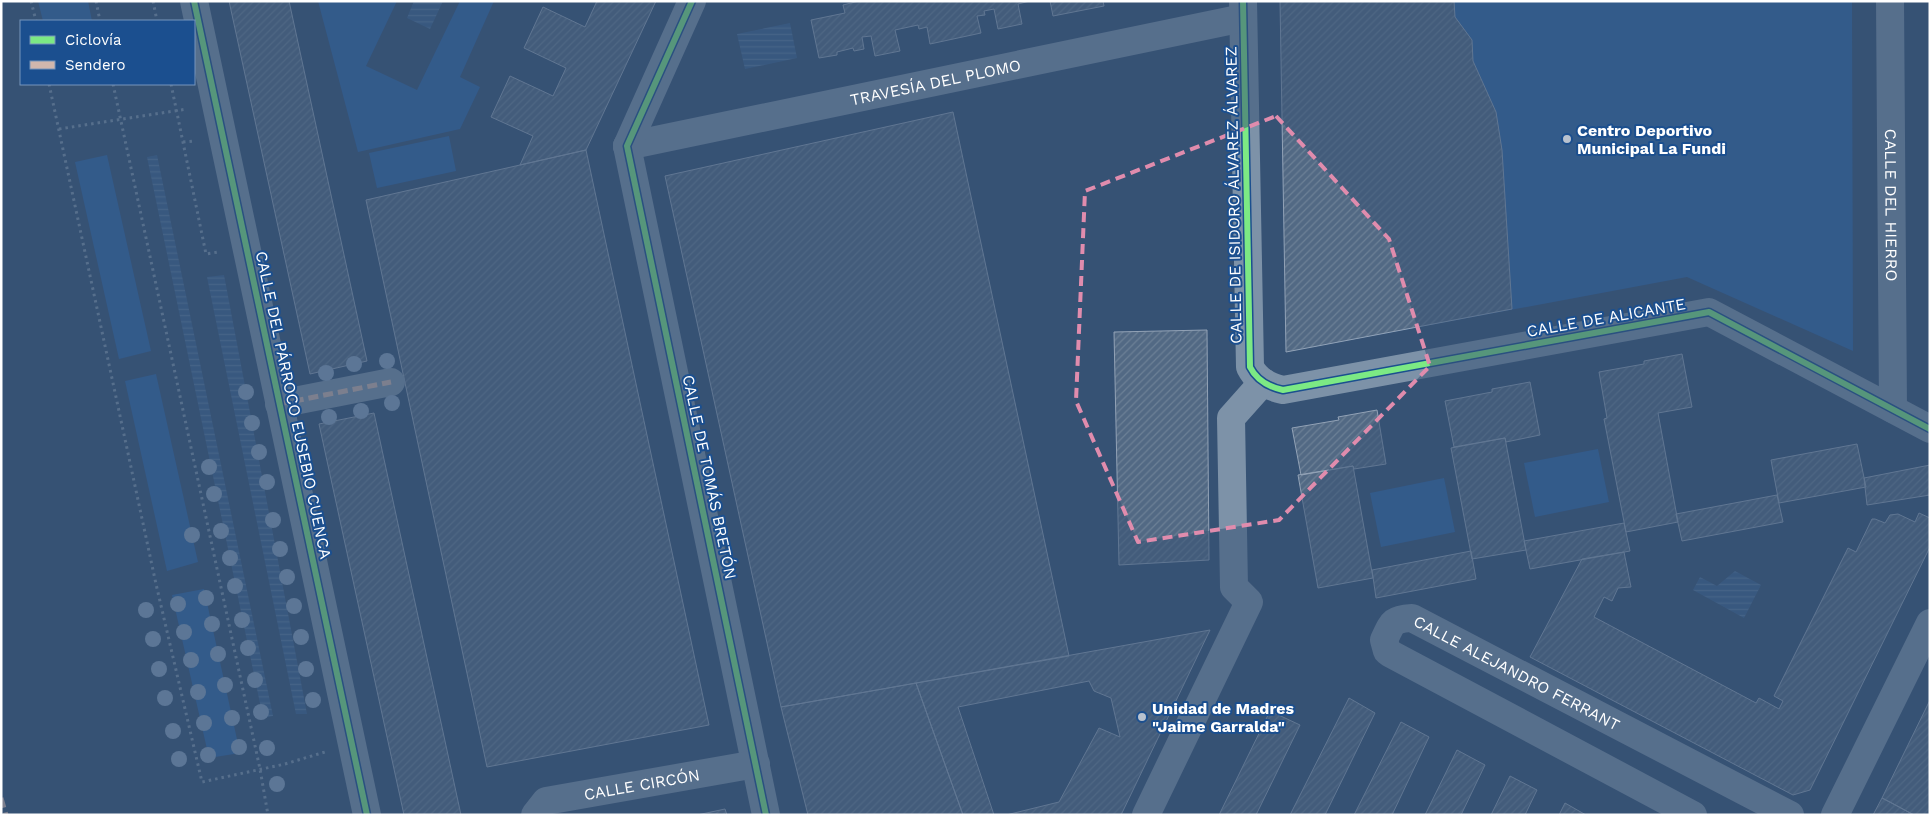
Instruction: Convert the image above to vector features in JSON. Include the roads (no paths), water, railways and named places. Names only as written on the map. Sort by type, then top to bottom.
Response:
[{"type":"street","name":"CALLE DEL PÁRROCO EUSEBIO CUENCA","points":[[194,1],[367,815]]},
{"type":"street","points":[[627,146],[692,1]]},
{"type":"street","name":"CALLE DEL HIERRO","points":[[1890,1],[1893,409]]},
{"type":"street","name":"TRAVESÍA DEL PLOMO","points":[[627,146],[944,79],[1243,9]]},
{"type":"street","name":"CALLE DE ISIDORO ÁLVAREZ ÁLVAREZ","points":[[1243,9],[1250,367],[1254,376],[1263,382]]},
{"type":"street","name":"CALLE DE TOMÁS BRETÓN","points":[[627,146],[766,815]]},
{"type":"street","name":"CALLE DE ALICANTE","points":[[1263,382],[1283,390],[1709,312],[1930,429]]},
{"type":"street","points":[[279,404],[391,382]]},
{"type":"street","points":[[1146,815],[1249,602],[1234,587],[1231,418],[1263,382]]},
{"type":"street","name":"CALLE ALEJANDRO FERRANT","points":[[1693,815],[1391,654],[1387,651],[1384,640],[1393,622],[1400,618],[1412,618],[1790,815]]},
{"type":"street","points":[[1835,815],[1930,622]]},
{"type":"street","name":"CALLE CIRCÓN","points":[[534,815],[546,801],[756,764]]},
{"type":"place","name":"Centro Deportivo Municipal La Fundi","points":[[1567,139]]},
{"type":"place","name":"Unidad de Madres \"Jaime Garralda\"","points":[[1142,717]]}]
